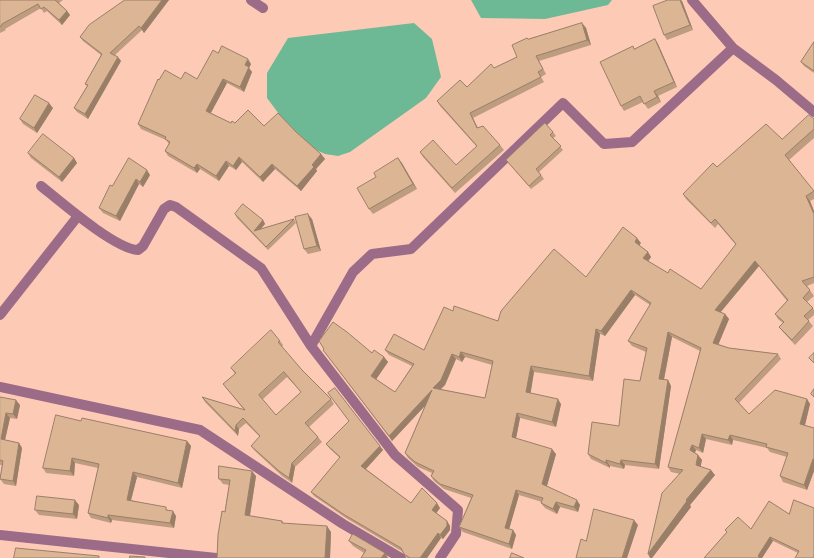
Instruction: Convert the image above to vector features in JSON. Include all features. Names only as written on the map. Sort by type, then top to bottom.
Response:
[{"type":"street","points":[[251,0],[263,8]]},
{"type":"street","points":[[692,0],[733,48],[776,80],[814,112]]},
{"type":"street","points":[[311,346],[353,272],[372,254],[411,249],[563,102],[604,144],[632,142],[733,48]]},
{"type":"street","points":[[41,186],[78,216],[118,244],[132,250],[138,250],[143,246],[164,209],[170,205],[176,207],[261,268],[311,346],[395,455],[458,510],[456,534],[440,558]]},
{"type":"street","points":[[0,315],[78,216]]},
{"type":"street","points":[[0,387],[200,430],[343,524],[402,558]]},
{"type":"street","points":[[0,535],[216,558]]},
{"type":"green space","points":[[471,0],[612,0],[608,5],[545,19],[481,18]]},
{"type":"green space","points":[[414,23],[432,39],[441,77],[426,98],[350,152],[338,156],[325,154],[314,149],[282,118],[267,98],[267,73],[288,38]]},
{"type":"building","points":[[0,0],[55,0],[67,11],[59,20],[44,7],[41,9],[38,4],[2,24],[0,27]]},
{"type":"building","points":[[125,0],[162,0],[141,28],[139,26],[110,53],[118,57],[85,114],[74,108],[88,85],[85,84],[102,54],[80,37],[89,25]]},
{"type":"building","points":[[668,0],[680,0],[690,25],[664,35],[653,6]]},
{"type":"building","points":[[582,23],[587,40],[536,56],[543,69],[538,72],[541,77],[470,113],[477,128],[483,126],[500,145],[452,188],[420,152],[433,140],[456,165],[477,146],[437,101],[460,80],[467,87],[491,64],[494,68],[517,57],[512,45],[527,38],[528,39]]},
{"type":"building","points":[[655,39],[674,82],[654,91],[657,97],[644,104],[640,96],[621,106],[600,62],[633,46],[634,49]]},
{"type":"building","points":[[814,42],[814,71],[801,62]]},
{"type":"building","points":[[222,46],[248,59],[245,65],[249,67],[240,87],[223,79],[206,111],[231,123],[232,121],[235,123],[248,110],[264,126],[278,113],[296,132],[321,154],[312,165],[314,167],[297,186],[272,164],[260,177],[239,157],[233,166],[226,161],[216,176],[197,164],[194,168],[165,151],[170,142],[165,139],[166,137],[138,124],[158,79],[159,80],[165,70],[181,79],[185,72],[197,79],[213,50],[218,53]]},
{"type":"building","points":[[35,95],[49,103],[34,128],[20,119]]},
{"type":"building","points":[[809,115],[814,119],[814,129],[785,155],[814,191],[806,196],[814,214],[814,277],[802,281],[810,290],[803,298],[813,308],[804,316],[809,321],[792,340],[779,327],[784,322],[775,314],[788,300],[755,261],[715,310],[725,314],[713,343],[729,348],[778,354],[735,399],[749,414],[775,390],[807,399],[800,424],[814,428],[814,459],[804,485],[780,476],[788,453],[766,447],[767,444],[730,435],[728,440],[702,434],[699,448],[692,445],[690,450],[698,455],[696,465],[711,470],[686,500],[687,501],[648,554],[662,493],[683,470],[668,467],[701,348],[668,332],[659,379],[668,380],[655,464],[621,460],[620,464],[606,460],[606,463],[588,454],[592,422],[619,426],[624,379],[640,381],[647,348],[628,341],[651,303],[631,290],[601,331],[596,329],[589,376],[531,366],[526,392],[558,399],[552,422],[517,413],[512,437],[552,449],[542,484],[577,500],[574,507],[556,502],[553,509],[541,503],[543,498],[516,490],[505,528],[513,530],[509,544],[459,527],[473,495],[440,484],[431,476],[434,471],[415,462],[405,453],[432,390],[389,436],[323,350],[324,349],[319,341],[333,322],[372,353],[374,350],[384,357],[371,376],[395,392],[414,364],[385,350],[394,334],[424,350],[444,307],[453,311],[454,306],[498,321],[501,311],[554,249],[586,277],[623,227],[637,238],[635,242],[648,252],[643,258],[668,273],[670,269],[701,289],[736,244],[715,219],[711,223],[683,194],[713,163],[717,167],[766,124],[782,139]],"holes":[[[461,352],[493,361],[485,398],[433,388],[441,380],[452,354],[459,357]]]},
{"type":"building","points":[[545,123],[553,132],[550,135],[561,146],[536,169],[541,175],[529,186],[506,160]]},
{"type":"building","points":[[43,134],[74,158],[59,177],[28,153]]},
{"type":"building","points":[[129,158],[147,170],[140,182],[136,179],[116,216],[99,208],[110,185],[112,186]]},
{"type":"building","points":[[398,158],[413,184],[369,209],[357,188],[376,177],[374,173]]},
{"type":"building","points":[[243,204],[263,220],[254,231],[294,219],[266,247],[235,214]]},
{"type":"building","points":[[308,214],[317,246],[304,249],[295,217]]},
{"type":"building","points":[[271,330],[280,341],[278,342],[302,370],[331,399],[305,423],[318,437],[292,463],[289,478],[251,446],[260,436],[243,418],[236,425],[235,431],[202,397],[245,410],[223,384],[236,373],[231,368]],"holes":[[[284,372],[301,392],[276,415],[259,395]]]},
{"type":"building","points":[[814,353],[814,363],[809,358]]},
{"type":"building","points":[[335,388],[380,446],[361,466],[411,503],[422,488],[437,503],[432,510],[447,521],[447,526],[440,535],[438,533],[420,558],[410,558],[404,554],[401,548],[343,514],[311,492],[340,457],[326,444],[349,421],[328,393]]},
{"type":"building","points":[[814,389],[814,397],[811,394]]},
{"type":"building","points":[[0,397],[16,400],[13,414],[6,413],[1,439],[19,443],[13,481],[0,479],[3,461],[0,460]]},
{"type":"building","points":[[56,415],[81,421],[82,418],[187,441],[178,483],[133,472],[127,500],[166,507],[166,510],[173,511],[170,523],[108,515],[108,518],[88,513],[99,464],[72,458],[70,471],[43,468]]},
{"type":"building","points":[[219,466],[252,471],[245,515],[282,521],[282,523],[327,526],[325,558],[217,558],[218,535],[222,511],[225,512],[230,480],[219,479]]},
{"type":"building","points":[[37,496],[75,500],[73,514],[35,510]]},
{"type":"building","points":[[794,500],[814,508],[814,558],[795,558],[799,551],[770,537],[758,556],[760,558],[704,558],[727,532],[725,530],[738,517],[751,529],[769,501],[789,514]]},
{"type":"building","points":[[594,509],[634,520],[622,558],[576,558],[581,539],[586,541]]},
{"type":"building","points":[[353,534],[385,553],[381,558],[361,558],[366,550],[349,541]]},
{"type":"building","points":[[16,548],[99,556],[99,558],[14,558]]},
{"type":"building","points":[[512,553],[524,558],[510,558]]},
{"type":"building","points":[[130,556],[145,557],[145,558],[130,558]]}]
